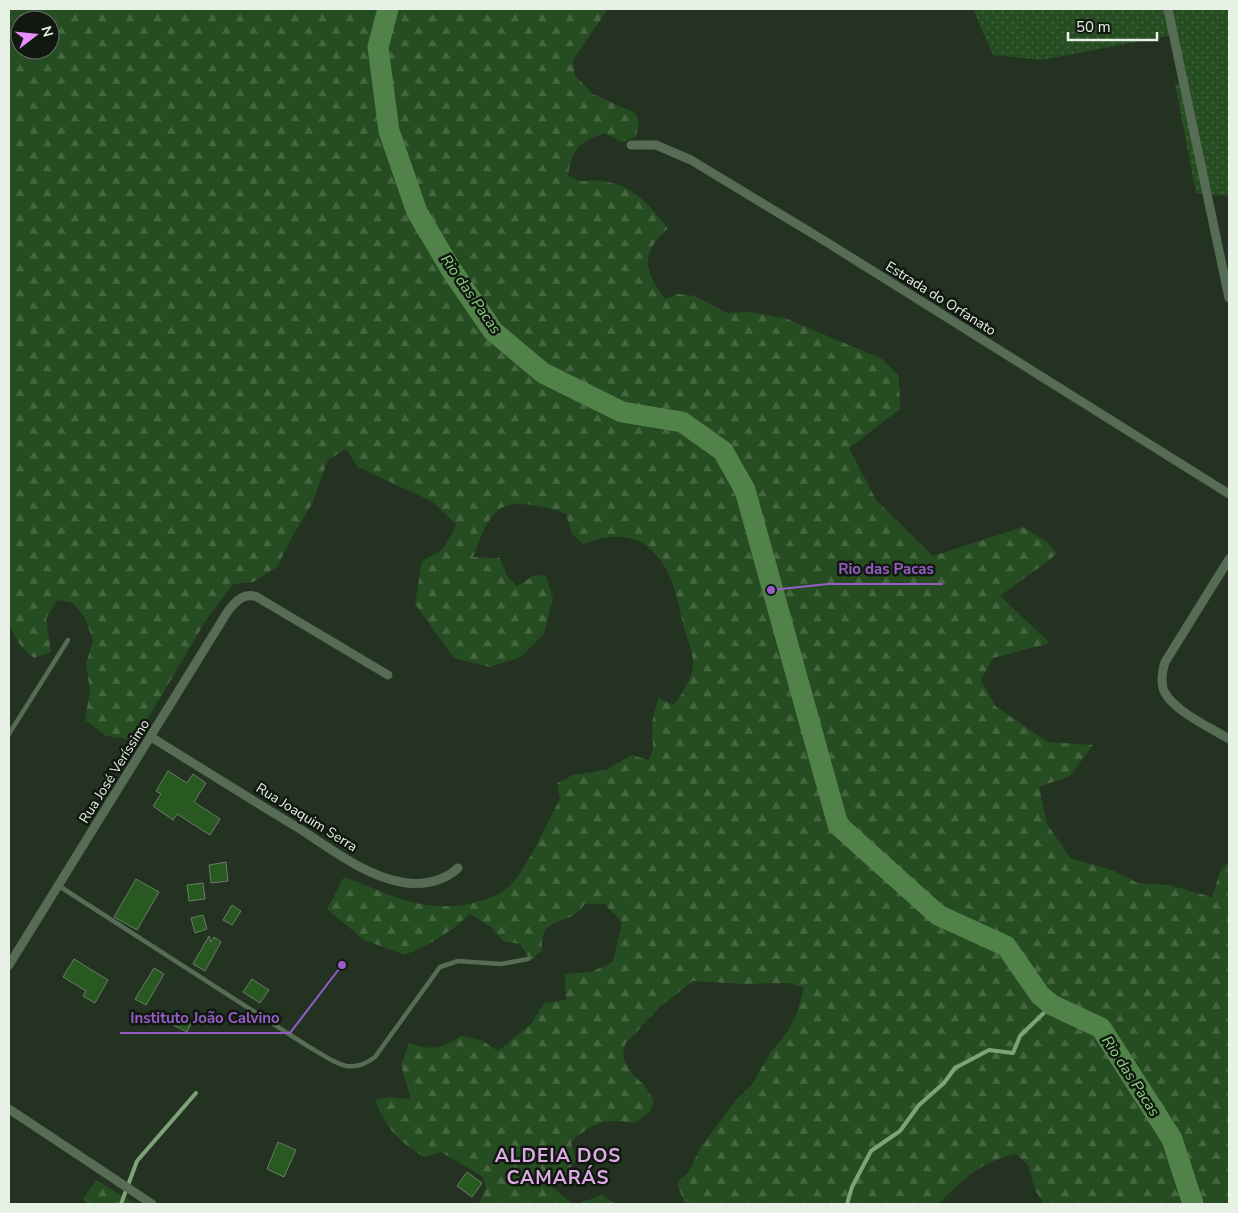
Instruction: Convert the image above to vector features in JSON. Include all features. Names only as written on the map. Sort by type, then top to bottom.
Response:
[{"type":"street","points":[[1168,9],[1229,298]]},
{"type":"street","name":"Estrada do Orfanato","points":[[631,145],[656,145],[691,160],[828,242],[1229,494]]},
{"type":"street","points":[[1229,559],[1165,662],[1162,674],[1162,686],[1170,699],[1182,710],[1229,739]]},
{"type":"street","name":"Rua José Veríssimo","points":[[9,966],[228,611],[246,595],[263,600],[388,675]]},
{"type":"street","name":"Rua Joaquim Serra","points":[[151,737],[348,859],[385,878],[403,883],[435,881],[452,874],[458,868]]},
{"type":"street","points":[[9,1109],[152,1204]]},
{"type":"lane","points":[[9,734],[68,640]]},
{"type":"lane","points":[[59,886],[306,1045],[344,1067],[362,1066],[375,1057],[440,966],[458,960],[501,964],[528,959]]},
{"type":"green space","points":[[9,9],[608,9],[573,60],[575,76],[593,94],[635,113],[639,120],[636,137],[621,142],[605,133],[583,143],[575,152],[568,176],[582,181],[601,181],[622,186],[647,204],[668,228],[653,246],[648,262],[652,279],[665,299],[678,294],[695,296],[727,313],[751,312],[785,318],[882,359],[899,376],[900,409],[849,448],[876,500],[933,556],[1023,527],[1047,542],[1057,554],[1000,596],[1050,643],[993,658],[981,680],[995,706],[1048,742],[1093,745],[1070,776],[1039,787],[1047,824],[1070,858],[1112,870],[1138,883],[1169,885],[1212,897],[1220,872],[1229,861],[1229,1204],[1044,1204],[1035,1190],[1028,1165],[1016,1154],[1003,1157],[982,1167],[964,1179],[938,1204],[689,1204],[684,1202],[677,1183],[690,1170],[699,1150],[735,1101],[752,1084],[771,1052],[788,1031],[797,1013],[804,988],[790,983],[744,984],[693,981],[660,1007],[625,1044],[623,1057],[632,1074],[645,1086],[654,1101],[650,1112],[635,1123],[615,1121],[600,1123],[586,1130],[571,1142],[576,1160],[566,1175],[550,1179],[553,1188],[573,1204],[482,1204],[479,1202],[486,1188],[483,1177],[441,1152],[424,1157],[394,1133],[384,1119],[375,1100],[389,1097],[411,1099],[401,1065],[409,1043],[430,1048],[442,1046],[461,1036],[481,1040],[498,1051],[531,1024],[544,1003],[566,1000],[565,974],[591,972],[613,962],[622,922],[604,904],[585,904],[578,912],[556,922],[546,930],[542,950],[531,961],[520,944],[503,941],[491,927],[470,914],[439,938],[405,955],[364,940],[327,909],[344,877],[396,897],[429,905],[464,905],[484,900],[497,894],[512,884],[533,851],[560,799],[557,783],[573,775],[606,770],[631,755],[649,760],[653,749],[652,723],[658,698],[674,705],[690,678],[693,661],[673,584],[665,567],[654,553],[641,543],[625,538],[606,538],[583,544],[572,534],[566,514],[530,505],[520,504],[503,507],[488,522],[473,557],[500,558],[507,576],[517,586],[535,575],[546,576],[553,598],[544,634],[521,657],[489,667],[454,658],[415,604],[422,561],[442,550],[457,525],[433,502],[358,467],[346,449],[328,460],[312,504],[277,567],[253,582],[233,584],[205,622],[135,740],[106,736],[85,720],[90,691],[86,664],[93,640],[85,618],[73,603],[57,600],[46,619],[51,652],[34,658],[22,648],[10,627]]},
{"type":"green space","points":[[973,9],[1229,9],[1229,196],[1196,193],[1175,84],[1186,82],[1177,34],[1042,60],[993,55]]},
{"type":"green space","points":[[96,1180],[136,1204],[87,1204],[83,1199]]},
{"type":"green space","points":[[602,1195],[615,1204],[577,1204]]},
{"type":"building","points":[[168,771],[187,783],[193,774],[206,783],[194,802],[220,819],[210,835],[177,814],[173,820],[153,806],[161,794],[156,791]]},
{"type":"building","points":[[226,862],[228,881],[211,883],[209,865]]},
{"type":"building","points":[[136,879],[159,892],[137,930],[114,917]]},
{"type":"building","points":[[203,883],[205,899],[189,901],[187,885]]},
{"type":"building","points":[[232,905],[241,911],[232,925],[223,920]]},
{"type":"building","points":[[203,915],[207,929],[195,933],[191,918]]},
{"type":"building","points":[[209,936],[211,942],[214,937],[221,942],[205,971],[193,964]]},
{"type":"building","points":[[74,959],[108,980],[95,1003],[83,996],[86,991],[63,977]]},
{"type":"building","points":[[154,968],[164,974],[146,1005],[135,999]]},
{"type":"building","points":[[252,979],[269,990],[260,1003],[243,992]]},
{"type":"building","points":[[174,1012],[192,1021],[187,1032],[169,1023]]},
{"type":"building","points":[[278,1142],[296,1150],[284,1177],[267,1169]]},
{"type":"building","points":[[467,1172],[482,1183],[472,1197],[457,1186]]},
{"type":"waterway","name":"Rio das Pacas","points":[[388,9],[378,47],[389,131],[417,212],[452,271],[493,331],[543,373],[622,412],[682,422],[723,451],[745,490],[838,825],[938,915],[1006,946],[1040,995],[1052,1005],[1101,1028],[1172,1139],[1193,1204]]},
{"type":"waterway","points":[[847,1204],[852,1187],[871,1151],[900,1131],[919,1105],[944,1083],[955,1068],[989,1050],[1013,1053],[1020,1036],[1052,1005]]},
{"type":"waterway","points":[[121,1204],[137,1161],[196,1093]]},
{"type":"place","name":"Rio das Pacas","points":[[771,590]]},
{"type":"place","name":"Instituto João Calvino","points":[[342,965]]},
{"type":"district","name":"ALDEIA DOS CAMARÁS","points":[[558,1166]]}]
